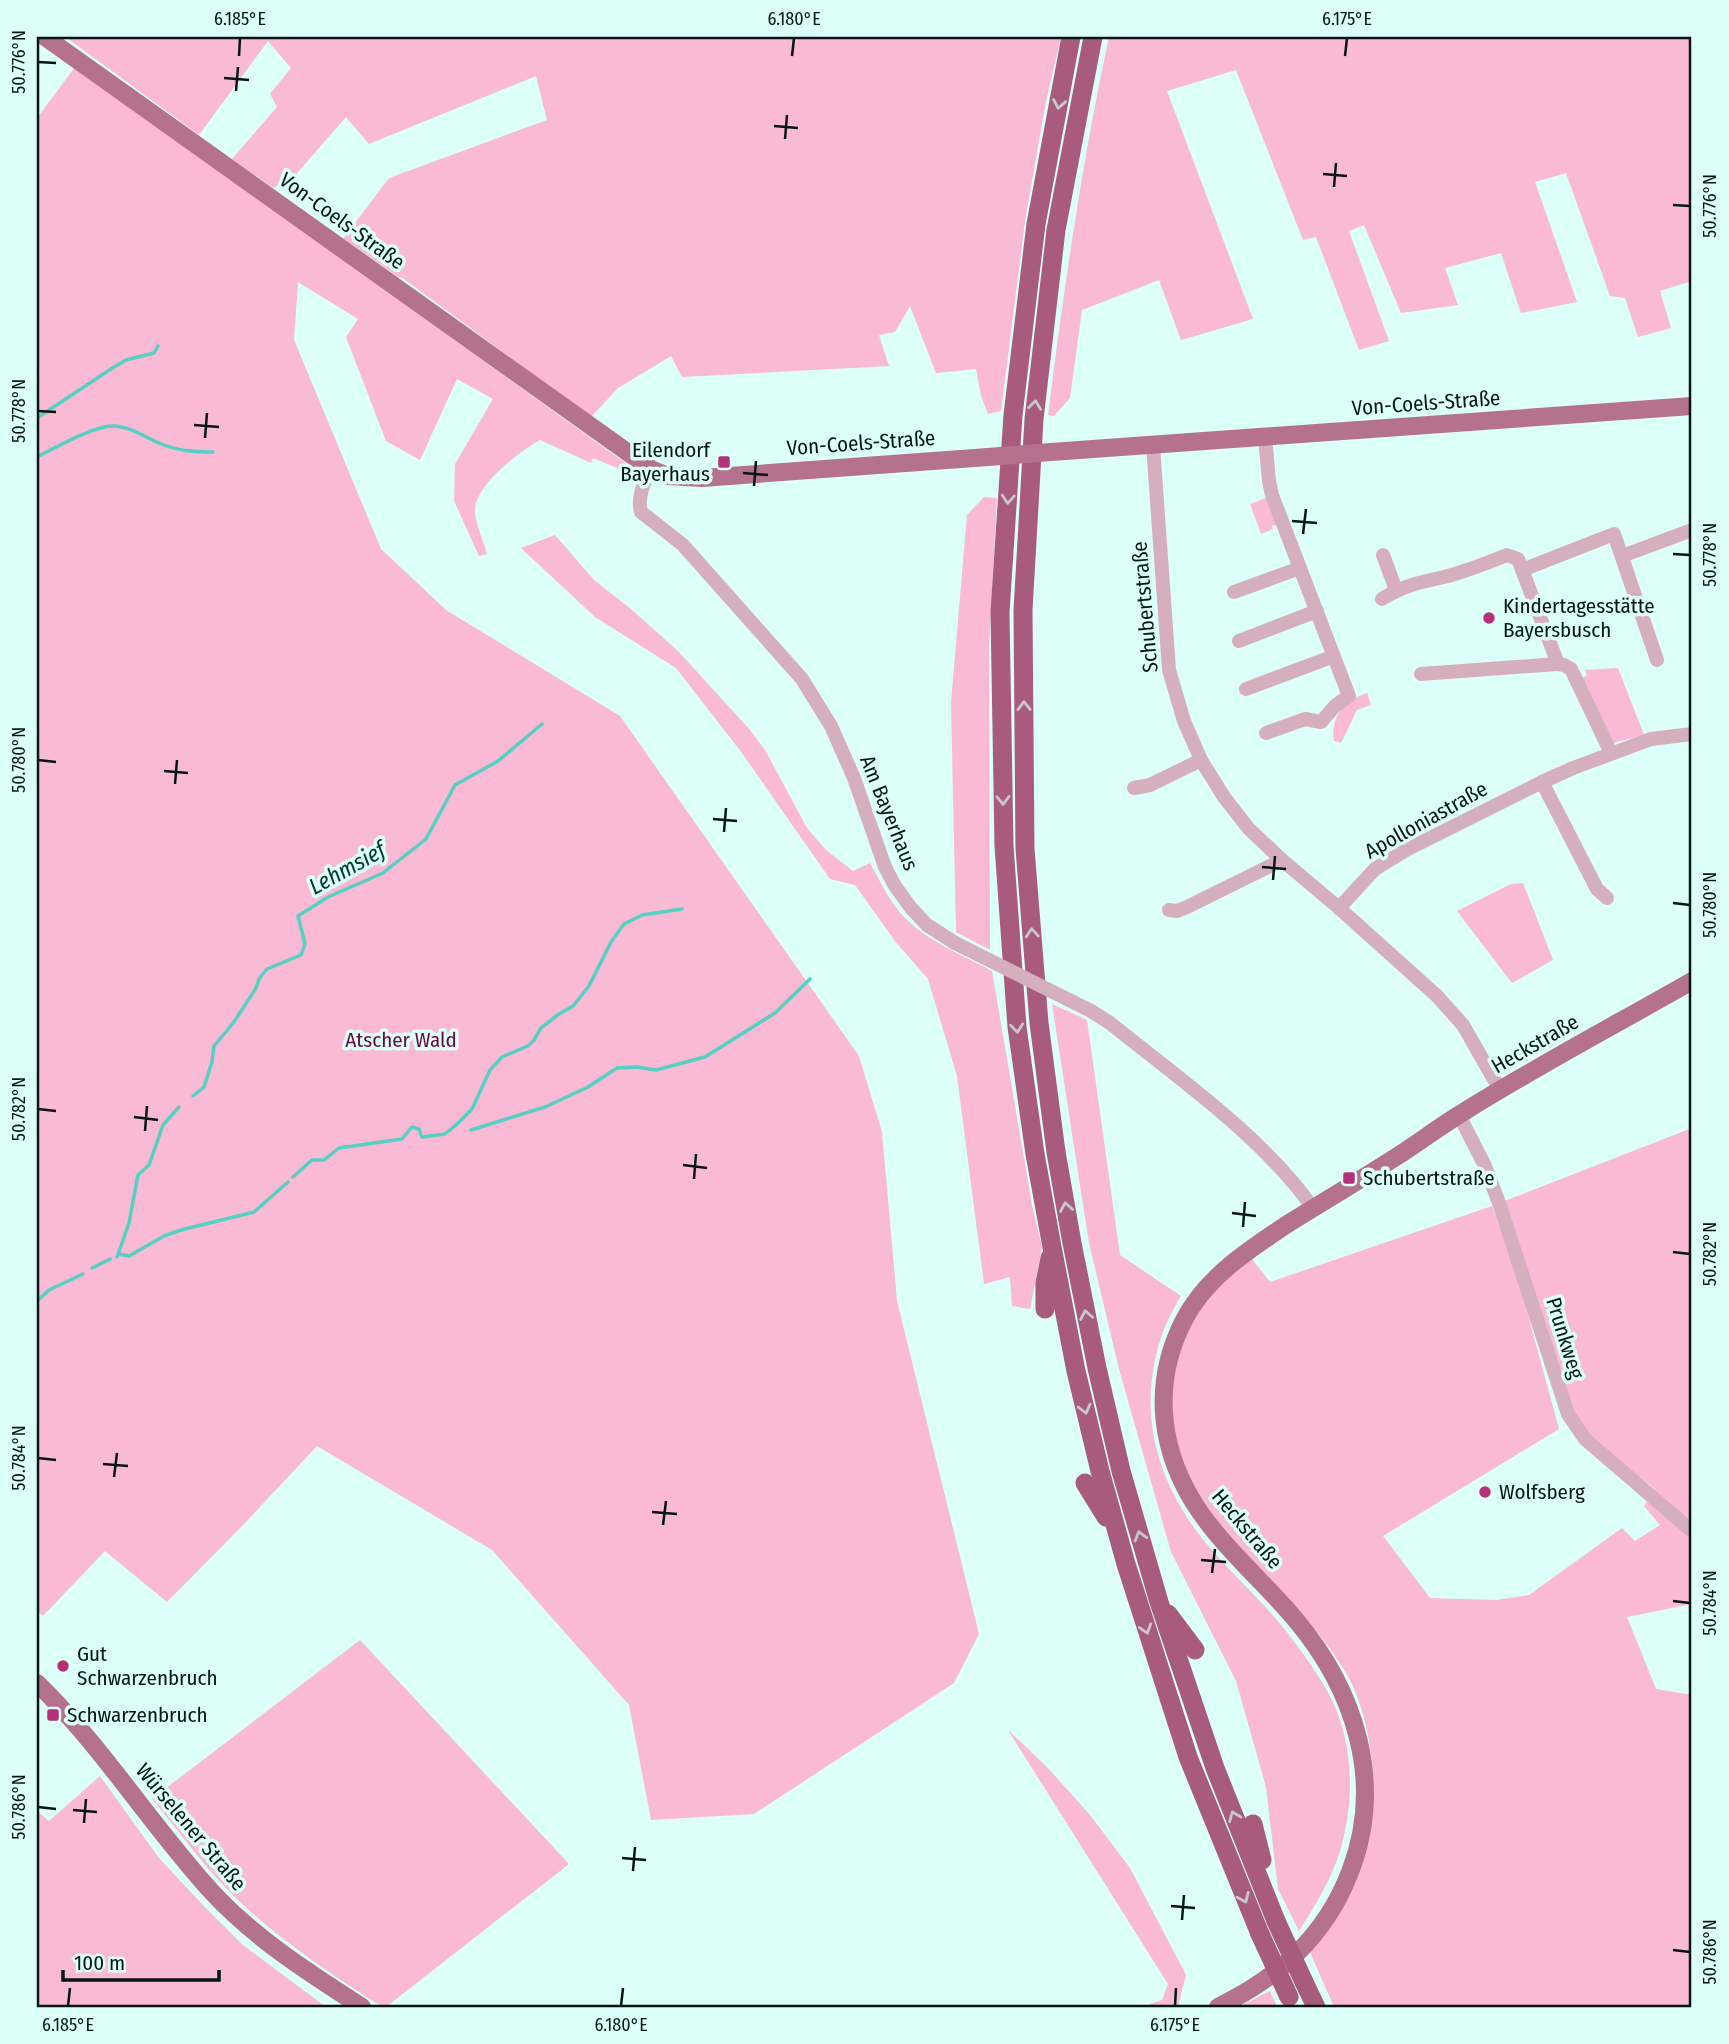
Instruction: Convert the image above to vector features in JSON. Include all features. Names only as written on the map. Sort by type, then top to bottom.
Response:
[{"type":"highway","points":[[1072,37],[1036,224],[1013,415],[1000,612],[1004,846],[1017,1027],[1035,1154],[1076,1371],[1118,1535],[1188,1757],[1260,1934],[1291,2002]]},
{"type":"highway","points":[[1093,37],[1056,230],[1034,419],[1023,610],[1025,849],[1038,1023],[1072,1243],[1121,1471],[1159,1602],[1215,1768],[1276,1921],[1316,2007]]},
{"type":"highway","points":[[1045,1309],[1045,1283],[1052,1247]]},
{"type":"highway","points":[[1085,1483],[1118,1535]]},
{"type":"highway","points":[[1159,1602],[1195,1650]]},
{"type":"highway","points":[[1254,1824],[1269,1902]]},
{"type":"main road","name":"Von-Coels-Straße","points":[[45,37],[651,469],[668,476],[702,478],[1692,406]]},
{"type":"main road","name":"Heckstraße","points":[[1218,2007],[1268,1979],[1297,1953],[1328,1917],[1356,1857],[1364,1817],[1364,1785],[1361,1750],[1354,1718],[1339,1684],[1319,1650],[1296,1619],[1220,1537],[1200,1512],[1180,1478],[1168,1446],[1163,1413],[1165,1373],[1184,1321],[1199,1297],[1221,1272],[1246,1252],[1500,1090],[1692,981]]},
{"type":"main road","name":"Würselener Straße","points":[[37,1683],[103,1757],[213,1893],[289,1959],[362,2007]]},
{"type":"street","points":[[1265,437],[1272,495],[1349,696],[1335,706],[1321,722],[1306,719],[1266,733]]},
{"type":"street","name":"Schubertstraße","points":[[1153,445],[1169,670],[1184,721],[1201,761],[1249,829],[1437,996],[1463,1026],[1500,1090]]},
{"type":"street","name":"Am Bayerhaus","points":[[651,469],[639,499],[641,512],[683,545],[802,679],[831,726],[855,779],[885,867],[911,908],[927,925],[956,943],[1110,1023],[1218,1110],[1292,1181],[1313,1208]]},
{"type":"street","points":[[1622,556],[1692,530]]},
{"type":"street","points":[[1522,569],[1614,534],[1657,660]]},
{"type":"street","points":[[1383,555],[1396,590]]},
{"type":"street","points":[[1382,600],[1396,590],[1424,580],[1445,577],[1507,555],[1518,559],[1558,664]]},
{"type":"street","points":[[1234,592],[1300,568]]},
{"type":"street","points":[[1239,641],[1317,611]]},
{"type":"street","points":[[1246,689],[1334,656]]},
{"type":"street","points":[[1421,674],[1564,664],[1571,669],[1611,753]]},
{"type":"street","name":"Apolloniastraße","points":[[1339,908],[1376,869],[1418,844],[1542,782],[1651,739],[1692,734]]},
{"type":"street","points":[[1134,788],[1150,785],[1201,761]]},
{"type":"street","points":[[1542,782],[1597,889],[1607,898]]},
{"type":"street","points":[[1169,910],[1177,911],[1187,907],[1282,860]]},
{"type":"street","name":"Prunkweg","points":[[1459,1115],[1485,1167],[1499,1203],[1568,1414],[1584,1439],[1692,1531]]},
{"type":"green space","points":[[68,37],[1061,37],[1046,101],[1025,221],[1001,411],[988,414],[981,396],[976,369],[936,373],[910,306],[895,332],[879,335],[889,366],[682,377],[671,356],[618,388],[591,417],[404,279],[343,239],[389,178],[547,120],[536,76],[369,144],[346,117],[291,180],[273,188],[232,159],[277,107],[270,94],[291,68],[268,41],[199,135]]},
{"type":"green space","points":[[1109,37],[1692,37],[1692,281],[1660,291],[1671,328],[1638,337],[1625,298],[1610,296],[1566,173],[1535,182],[1577,302],[1521,313],[1501,253],[1445,268],[1458,305],[1401,313],[1364,225],[1349,231],[1389,341],[1359,350],[1316,237],[1303,240],[1236,70],[1167,91],[1253,319],[1181,340],[1159,280],[1082,310],[1070,398],[1054,416],[1048,415],[1074,225]]},
{"type":"green space","name":"Atscher Wald","points":[[75,67],[631,467],[622,470],[593,458],[591,463],[540,440],[510,461],[482,491],[475,511],[487,554],[479,556],[454,501],[455,464],[493,399],[457,379],[420,460],[386,441],[346,337],[358,319],[298,282],[294,340],[381,549],[446,610],[620,716],[859,1056],[882,1132],[897,1301],[979,1634],[954,1683],[754,1814],[651,1820],[629,1705],[492,1550],[317,1446],[167,1602],[105,1551],[43,1616],[37,1611],[37,118]]},
{"type":"green space","points":[[984,497],[997,498],[989,645],[990,950],[956,932],[951,702],[967,515]]},
{"type":"green space","points":[[1269,497],[1279,524],[1261,534],[1250,504]]},
{"type":"green space","points":[[555,535],[594,580],[678,651],[750,730],[765,750],[807,828],[826,850],[853,871],[870,863],[895,906],[914,927],[946,948],[992,971],[1032,1205],[1042,1247],[1030,1309],[1012,1306],[1010,1277],[984,1284],[957,1076],[928,979],[895,941],[855,885],[830,879],[742,753],[676,668],[595,617],[521,548]]},
{"type":"green space","points":[[1618,668],[1644,735],[1613,743],[1580,678],[1587,676],[1585,670]]},
{"type":"green space","points":[[1367,693],[1371,705],[1357,710],[1341,743],[1334,741],[1333,732],[1341,710],[1352,700]]},
{"type":"green space","points":[[1523,883],[1553,960],[1512,983],[1457,911],[1511,884]]},
{"type":"green space","points":[[1052,1004],[1087,1020],[1120,1255],[1181,1296],[1160,1341],[1151,1390],[1153,1433],[1165,1475],[1197,1532],[1277,1620],[1306,1658],[1325,1687],[1342,1726],[1347,1746],[1350,1789],[1345,1831],[1332,1872],[1299,1931],[1278,1889],[1266,1787],[1236,1681],[1171,1552],[1119,1369],[1089,1243]]},
{"type":"green space","points":[[1692,1128],[1692,1604],[1627,1617],[1656,1689],[1692,1695],[1692,2007],[1334,2007],[1309,1950],[1347,1886],[1363,1853],[1368,1835],[1374,1782],[1365,1724],[1354,1688],[1322,1638],[1235,1542],[1209,1509],[1189,1473],[1175,1434],[1172,1389],[1179,1349],[1196,1315],[1208,1299],[1251,1258],[1270,1282],[1492,1206],[1519,1282],[1559,1429],[1383,1536],[1430,1598],[1496,1600],[1529,1595],[1622,1528],[1635,1541],[1660,1525],[1644,1506],[1655,1489],[1587,1435],[1576,1417],[1502,1202]]},
{"type":"green space","points":[[360,1640],[569,1864],[386,2007],[382,2007],[318,1964],[257,1917],[211,1872],[152,1799]]},
{"type":"green space","points":[[1008,1730],[1048,1768],[1090,1815],[1130,1868],[1186,1975],[1178,2007],[1141,2007],[1162,2000],[1168,1984]]},
{"type":"green space","points":[[100,1776],[159,1858],[201,1903],[243,1945],[326,2007],[37,2007],[37,1811],[49,1821]]},
{"type":"green space","points":[[1270,1991],[1277,2007],[1238,2007]]},
{"type":"waterway","points":[[37,418],[114,367],[126,360],[154,353],[158,346]]},
{"type":"waterway","points":[[37,457],[85,433],[113,426],[131,430],[172,448],[213,452]]},
{"type":"waterway","name":"Lehmsief","points":[[193,1096],[204,1087],[214,1046],[234,1022],[259,979],[267,969],[301,955],[305,944],[298,916],[328,897],[383,873],[426,839],[455,785],[498,761],[542,724]]},
{"type":"waterway","name":"Lehmsief","points":[[293,1177],[312,1160],[324,1160],[339,1148],[402,1139],[412,1127],[419,1129],[422,1137],[445,1134],[472,1109],[490,1070],[502,1057],[528,1046],[541,1028],[573,1006],[589,986],[611,942],[624,924],[642,915],[682,909]]},
{"type":"waterway","points":[[471,1130],[545,1107],[588,1087],[617,1068],[656,1070],[705,1057],[775,1013],[810,979]]},
{"type":"waterway","name":"Lehmsief","points":[[117,1257],[129,1223],[138,1175],[149,1165],[163,1125],[179,1107]]},
{"type":"waterway","name":"Lehmsief","points":[[119,1254],[129,1256],[164,1236],[181,1230],[254,1212],[288,1182]]},
{"type":"waterway","name":"Lehmsief","points":[[92,1268],[110,1259]]},
{"type":"waterway","name":"Lehmsief","points":[[37,1301],[49,1290],[83,1274]]},
{"type":"place","name":"Eilendorf Bayerhaus","points":[[724,462]]},
{"type":"place","name":"Kindertagesstätte Bayersbusch","points":[[1489,618]]},
{"type":"place","name":"Schubertstraße","points":[[1349,1178]]},
{"type":"place","name":"Wolfsberg","points":[[1485,1492]]},
{"type":"place","name":"Gut Schwarzenbruch","points":[[63,1666]]},
{"type":"place","name":"Schwarzenbruch","points":[[53,1715]]}]
